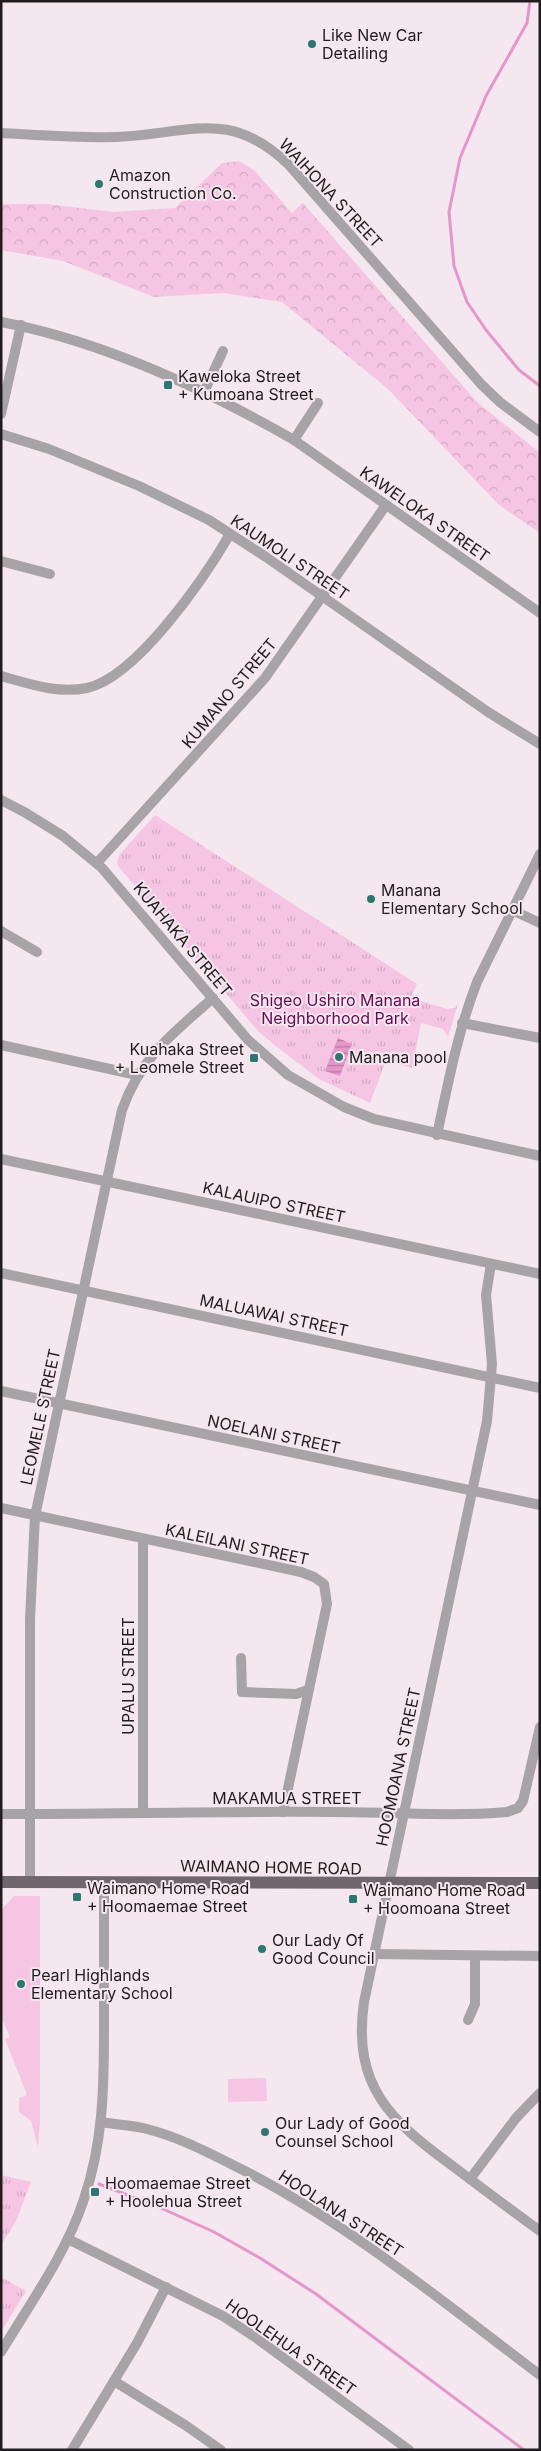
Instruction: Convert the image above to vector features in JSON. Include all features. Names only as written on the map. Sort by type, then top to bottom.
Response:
[{"type":"main road","name":"WAIMANO HOME ROAD","points":[[1,1882],[540,1883]]},
{"type":"street","name":"WAIHONA STREET","points":[[1,133],[115,137],[213,127],[237,131],[258,140],[289,165],[481,384],[501,403],[540,432]]},
{"type":"street","name":"KAWELOKA STREET","points":[[1,322],[66,338],[106,352],[204,392],[294,440],[540,613]]},
{"type":"street","points":[[1,414],[21,326]]},
{"type":"street","points":[[204,392],[223,350]]},
{"type":"street","points":[[294,440],[318,403]]},
{"type":"street","name":"KAUMOLI STREET","points":[[1,434],[49,449],[139,486],[186,508],[230,534],[488,712],[540,744]]},
{"type":"street","name":"KUMANO STREET","points":[[97,863],[265,678],[386,505]]},
{"type":"street","points":[[1,676],[63,690],[88,688],[113,677],[134,660],[183,604],[230,534]]},
{"type":"street","points":[[1,561],[50,574]]},
{"type":"street","name":"KUAHAKA STREET","points":[[1,800],[55,831],[97,863],[248,1040],[268,1058],[312,1090],[344,1107],[374,1119],[437,1135],[540,1156]]},
{"type":"street","points":[[437,1135],[462,1023],[477,982],[540,854]]},
{"type":"street","points":[[512,910],[540,922]]},
{"type":"street","points":[[1,931],[37,952]]},
{"type":"street","name":"LEOMELE STREET","points":[[30,1882],[30,1619],[35,1516],[58,1403],[122,1110],[137,1074],[161,1044],[213,998]]},
{"type":"street","points":[[462,1023],[540,1038]]},
{"type":"street","points":[[1,1046],[137,1074]]},
{"type":"street","name":"KALAUIPO STREET","points":[[1,1159],[540,1274]]},
{"type":"street","name":"HOOMOANA STREET","points":[[491,1264],[486,1301],[491,1338],[492,1377],[487,1421],[364,2002],[362,2039],[368,2073],[375,2090],[393,2118],[404,2129],[540,2231]]},
{"type":"street","name":"MALUAWAI STREET","points":[[1,1273],[540,1388]]},
{"type":"street","name":"NOELANI STREET","points":[[1,1391],[540,1505]]},
{"type":"street","name":"KALEILANI STREET","points":[[1,1508],[301,1572],[314,1577],[324,1584],[327,1604],[283,1812]]},
{"type":"street","name":"UPALU STREET","points":[[143,1539],[143,1813]]},
{"type":"street","points":[[241,1658],[242,1692],[296,1694],[308,1690]]},
{"type":"street","name":"MAKAMUA STREET","points":[[1,1814],[283,1812],[404,1814],[497,1812],[518,1808],[526,1792],[540,1727]]},
{"type":"street","points":[[1,2352],[68,2239],[90,2182],[102,2122],[104,1882]]},
{"type":"street","points":[[374,1954],[540,1956]]},
{"type":"street","points":[[468,2020],[475,2004],[475,1956]]},
{"type":"street","points":[[470,2179],[516,2118],[540,2093]]},
{"type":"street","name":"HOOLANA STREET","points":[[102,2122],[145,2128],[172,2137],[226,2161],[284,2192],[364,2244],[540,2374]]},
{"type":"street","name":"HOOLEHUA STREET","points":[[68,2239],[222,2316],[255,2337],[409,2450]]},
{"type":"street","points":[[72,2450],[137,2343],[166,2287]]},
{"type":"street","points":[[114,2381],[221,2450]]},
{"type":"street","points":[[202,2450],[208,2440]]},
{"type":"green space","points":[[239,161],[255,171],[292,213],[303,203],[477,402],[540,453],[540,533],[499,505],[388,389],[282,302],[223,293],[154,297],[63,261],[1,250],[1,204],[47,204],[113,212],[175,208],[222,163]]},
{"type":"green space","name":"Shigeo Ushiro Manana Neighborhood Park","points":[[155,815],[417,984],[411,998],[447,1009],[455,1008],[458,1004],[448,1037],[443,1029],[421,1023],[412,1068],[386,1061],[370,1103],[319,1079],[258,1031],[118,866],[117,862],[120,854]]},
{"type":"green space","name":"Pearl Highlands Elementary School","points":[[14,1896],[40,1896],[40,2122],[38,2147],[31,2121],[19,2112],[19,2098],[27,2095],[5,2039],[10,2037],[1,2016],[1,1910]]},
{"type":"green space","points":[[266,2078],[267,2101],[228,2102],[228,2079]]},
{"type":"green space","points":[[1,2175],[31,2182],[16,2221],[1,2245]]},
{"type":"green space","points":[[1,2277],[26,2291],[1,2332]]},
{"type":"shaded area","name":"Manana pool","points":[[338,1038],[352,1044],[340,1076],[325,1071]]},
{"type":"waterway","points":[[530,1],[527,23],[486,96],[460,158],[449,212],[454,266],[467,302],[486,330],[519,370],[540,386]]},
{"type":"waterway","points":[[99,2184],[161,2208],[214,2232],[260,2258],[316,2294],[524,2450]]},
{"type":"place","name":"Like New Car Detailing","points":[[312,44]]},
{"type":"place","name":"Amazon Construction Co.","points":[[99,184]]},
{"type":"place","name":"Kaweloka Street + Kumoana Street","points":[[168,385]]},
{"type":"place","name":"Manana Elementary School","points":[[371,899]]},
{"type":"place","name":"Manana pool","points":[[339,1057]]},
{"type":"place","name":"Kuahaka Street + Leomele Street","points":[[254,1058]]},
{"type":"place","name":"Waimano Home Road + Hoomaemae Street","points":[[77,1897]]},
{"type":"place","name":"Waimano Home Road + Hoomoana Street","points":[[353,1899]]},
{"type":"place","name":"Our Lady Of Good Council","points":[[262,1949]]},
{"type":"place","name":"Pearl Highlands Elementary School","points":[[21,1984]]},
{"type":"place","name":"Our Lady of Good Counsel School","points":[[265,2132]]},
{"type":"place","name":"Hoomaemae Street + Hoolehua Street","points":[[95,2192]]}]
